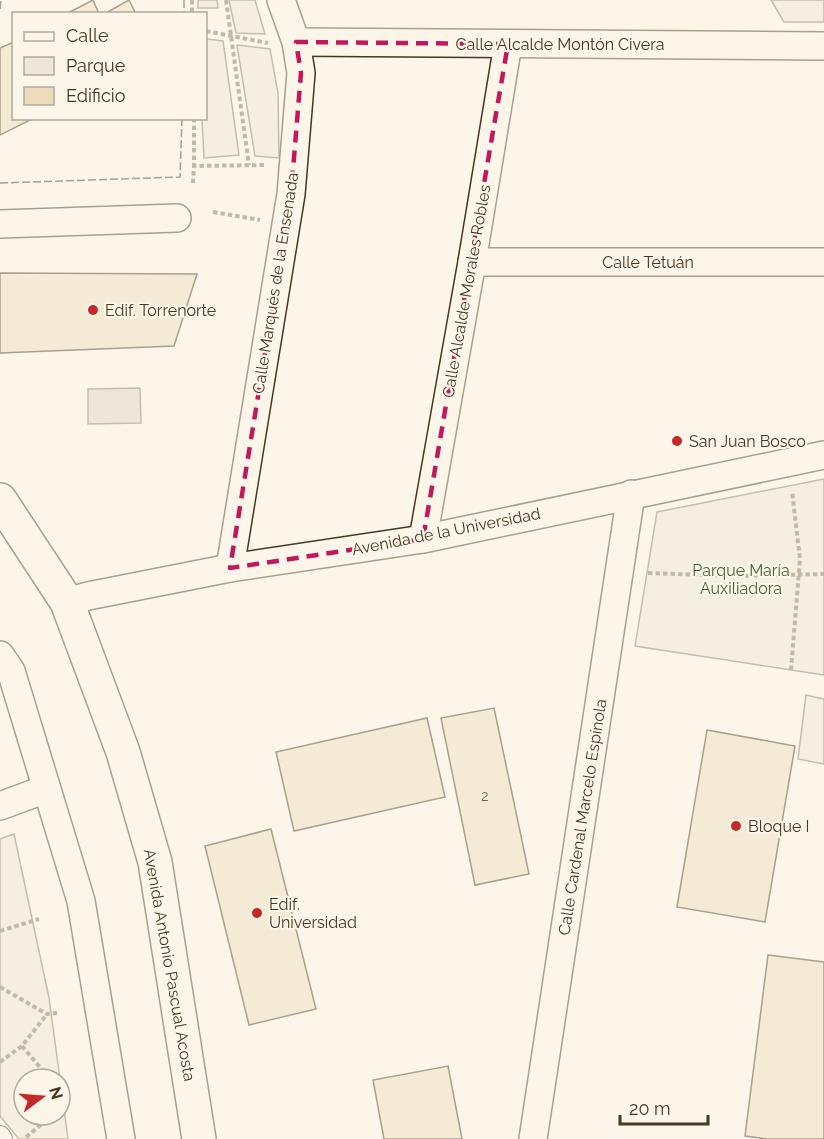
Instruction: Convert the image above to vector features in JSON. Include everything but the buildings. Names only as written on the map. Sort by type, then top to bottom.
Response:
[{"type":"street","name":"Calle Marqués de la Ensenada","points":[[230,568],[291,194],[301,73],[284,43],[281,0]]},
{"type":"street","name":"Calle Alcalde Montón Civera","points":[[284,43],[824,46]]},
{"type":"street","name":"Calle Alcalde Morales Robles","points":[[423,538],[508,44]]},
{"type":"street","points":[[0,224],[177,218]]},
{"type":"street","name":"Calle Tetuán","points":[[472,262],[824,262]]},
{"type":"street","name":"Avenida de la Universidad","points":[[67,602],[230,568],[423,538],[824,455]]},
{"type":"street","name":"Calle Cardenal Marcelo Espínola","points":[[533,1139],[631,494]]},
{"type":"street","name":"Avenida Antonio Pascual Acosta","points":[[0,500],[67,602],[123,752],[155,862],[199,1139]]},
{"type":"street","points":[[0,655],[11,671],[81,901],[121,1139]]},
{"type":"street","points":[[0,806],[46,789]]},
{"type":"path","points":[[226,0],[249,165]]},
{"type":"path","points":[[207,31],[284,43]]},
{"type":"path","points":[[193,183],[194,120]]},
{"type":"path","points":[[194,166],[272,165]]},
{"type":"path","points":[[213,212],[266,221]]},
{"type":"path","points":[[788,463],[800,559],[791,670]]},
{"type":"path","points":[[647,573],[738,576],[824,574]]},
{"type":"path","points":[[0,931],[39,919]]},
{"type":"path","points":[[0,987],[47,1014],[57,1013]]},
{"type":"path","points":[[0,1062],[22,1046],[47,1014]]},
{"type":"path","points":[[22,1046],[40,1067]]},
{"type":"path","points":[[23,1139],[38,1127]]},
{"type":"highlighted area","points":[[296,42],[508,44],[423,539],[230,568],[291,194],[301,73]]},
{"type":"green space","points":[[198,0],[217,0],[218,8],[198,8]]},
{"type":"green space","points":[[229,0],[255,0],[265,34],[236,33]]},
{"type":"green space","points":[[771,0],[824,0],[824,22],[784,22]]},
{"type":"green space","points":[[207,39],[223,41],[239,155],[204,158],[202,120],[207,120]]},
{"type":"green space","points":[[237,45],[270,49],[278,93],[279,158],[255,156]]},
{"type":"green space","name":"Parque María Auxiliadora","points":[[824,479],[824,675],[635,646],[657,512]]},
{"type":"green space","points":[[806,695],[824,699],[824,764],[798,759]]},
{"type":"green space","points":[[14,834],[49,998],[58,1067],[12,1067],[12,1127],[66,1127],[68,1139],[19,1139],[0,1116],[0,839]]},
{"type":"shaded area","points":[[140,388],[141,423],[88,424],[88,389]]},
{"type":"fence","points":[[0,9],[1,0]]},
{"type":"fence","points":[[184,0],[184,12]]},
{"type":"fence","points":[[0,183],[180,177],[182,120]]},
{"type":"place","name":"Edif. Torrenorte","points":[[93,310]]},
{"type":"place","name":"San Juan Bosco","points":[[677,441]]},
{"type":"place","name":"Bloque I","points":[[736,826]]},
{"type":"place","name":"Edif. Universidad","points":[[257,913]]}]
